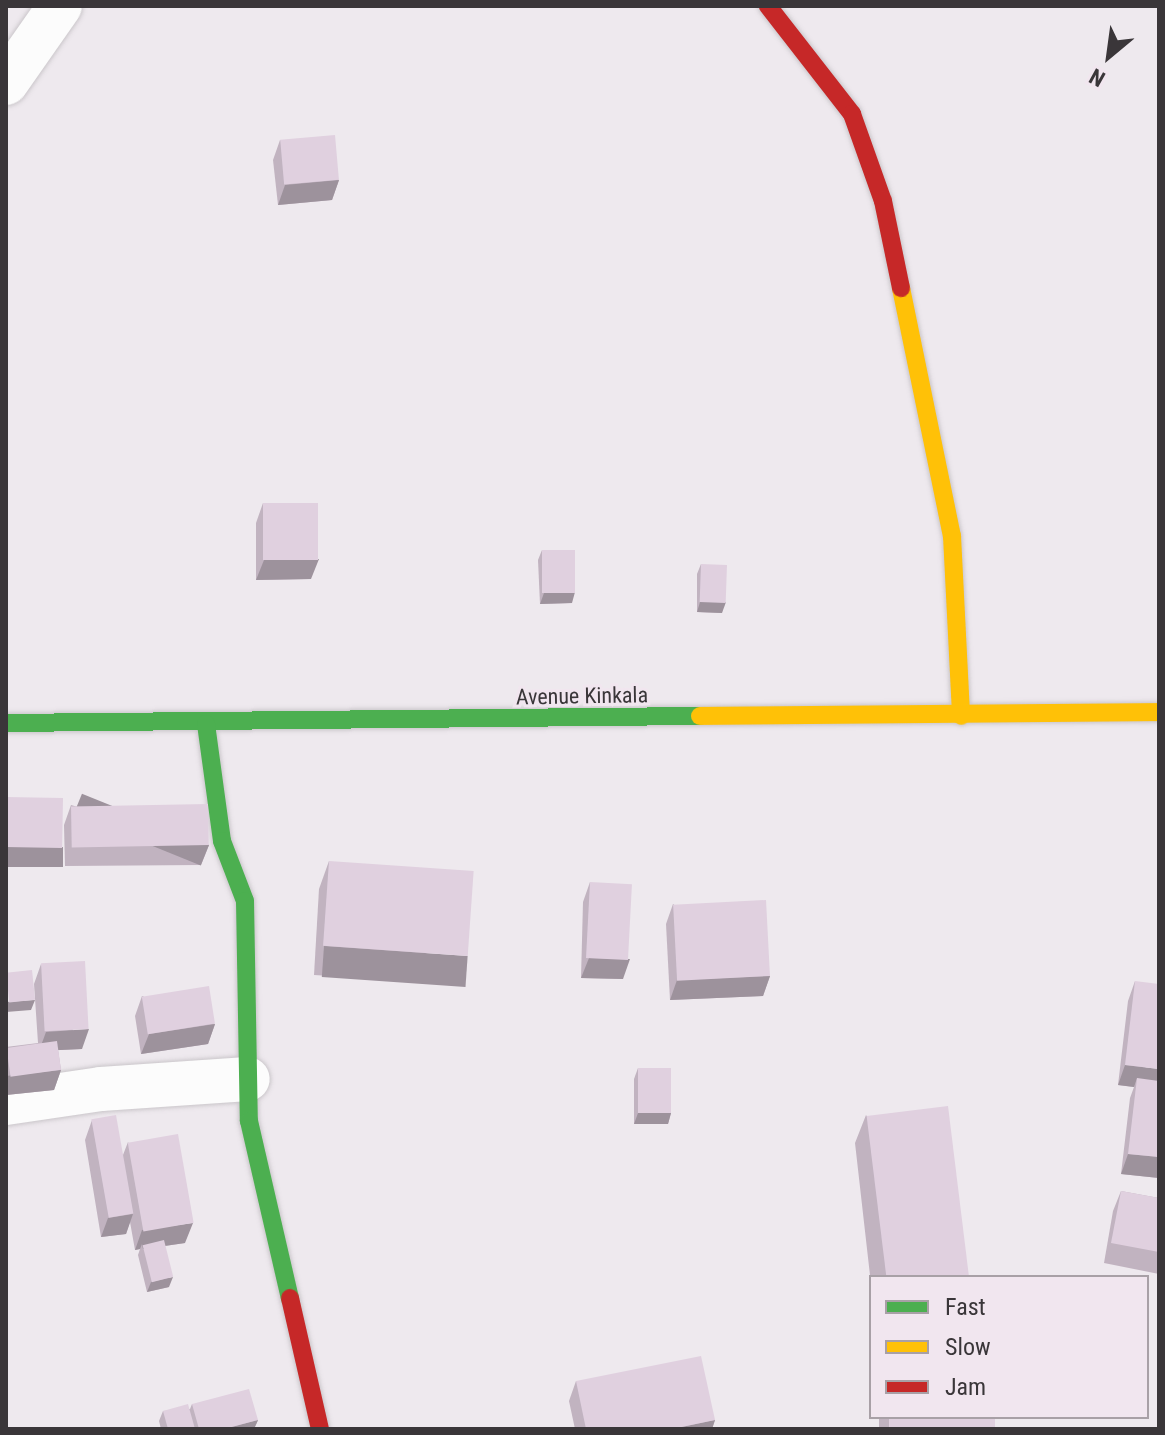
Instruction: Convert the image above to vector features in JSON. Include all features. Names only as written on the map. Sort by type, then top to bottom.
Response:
[{"type":"street","points":[[6,83],[60,6]]},
{"type":"street","points":[[768,6],[852,114],[883,201],[915,340],[952,536],[961,716]]},
{"type":"street","name":"Avenue Kinkala","points":[[6,723],[206,724],[1159,712]]},
{"type":"street","points":[[206,724],[222,841],[245,901],[249,1121],[320,1429]]},
{"type":"street","points":[[6,1103],[101,1089],[248,1079]]},
{"type":"building","points":[[335,135],[339,180],[284,185],[280,140]]},
{"type":"building","points":[[263,503],[318,503],[318,560],[263,560]]},
{"type":"building","points":[[542,550],[575,550],[575,593],[542,593]]},
{"type":"building","points":[[701,564],[727,565],[726,603],[700,602]]},
{"type":"building","points":[[6,797],[63,798],[62,848],[6,847]]},
{"type":"building","points":[[208,804],[209,845],[72,847],[71,806]]},
{"type":"building","points":[[329,861],[474,871],[468,956],[323,946]]},
{"type":"building","points":[[590,882],[632,884],[628,960],[586,958]]},
{"type":"building","points":[[766,900],[770,976],[677,981],[673,905]]},
{"type":"building","points":[[85,961],[89,1029],[45,1031],[41,963]]},
{"type":"building","points":[[32,970],[35,1000],[9,1003],[6,973]]},
{"type":"building","points":[[1135,981],[1159,984],[1159,1069],[1125,1065]]},
{"type":"building","points":[[209,986],[215,1024],[148,1034],[142,997]]},
{"type":"building","points":[[57,1041],[61,1070],[11,1077],[6,1048]]},
{"type":"building","points":[[638,1068],[671,1068],[671,1113],[638,1113]]},
{"type":"building","points":[[1137,1078],[1159,1081],[1159,1157],[1128,1154]]},
{"type":"building","points":[[948,1106],[969,1275],[886,1275],[867,1116]]},
{"type":"building","points":[[116,1115],[133,1213],[109,1218],[91,1119]]},
{"type":"building","points":[[178,1134],[194,1223],[143,1231],[128,1143]]},
{"type":"building","points":[[1121,1191],[1159,1198],[1159,1252],[1111,1243]]},
{"type":"building","points":[[164,1240],[173,1277],[152,1282],[143,1245]]},
{"type":"building","points":[[701,1356],[715,1420],[672,1429],[586,1429],[576,1381]]},
{"type":"building","points":[[249,1389],[258,1420],[224,1429],[199,1429],[192,1404]]},
{"type":"building","points":[[188,1404],[195,1429],[168,1429],[163,1411]]},
{"type":"building","points":[[889,1419],[995,1419],[995,1429],[889,1429]]},
{"type":"traffic: fast","points":[[6,723],[700,716]]},
{"type":"traffic: fast","points":[[206,724],[222,841],[245,901],[249,1121],[290,1298]]},
{"type":"traffic: slow","points":[[901,288],[952,536],[961,716]]},
{"type":"traffic: slow","points":[[700,716],[1159,712]]},
{"type":"traffic: jam","points":[[768,6],[852,114],[883,201],[901,288]]},
{"type":"traffic: jam","points":[[290,1298],[320,1429]]}]
